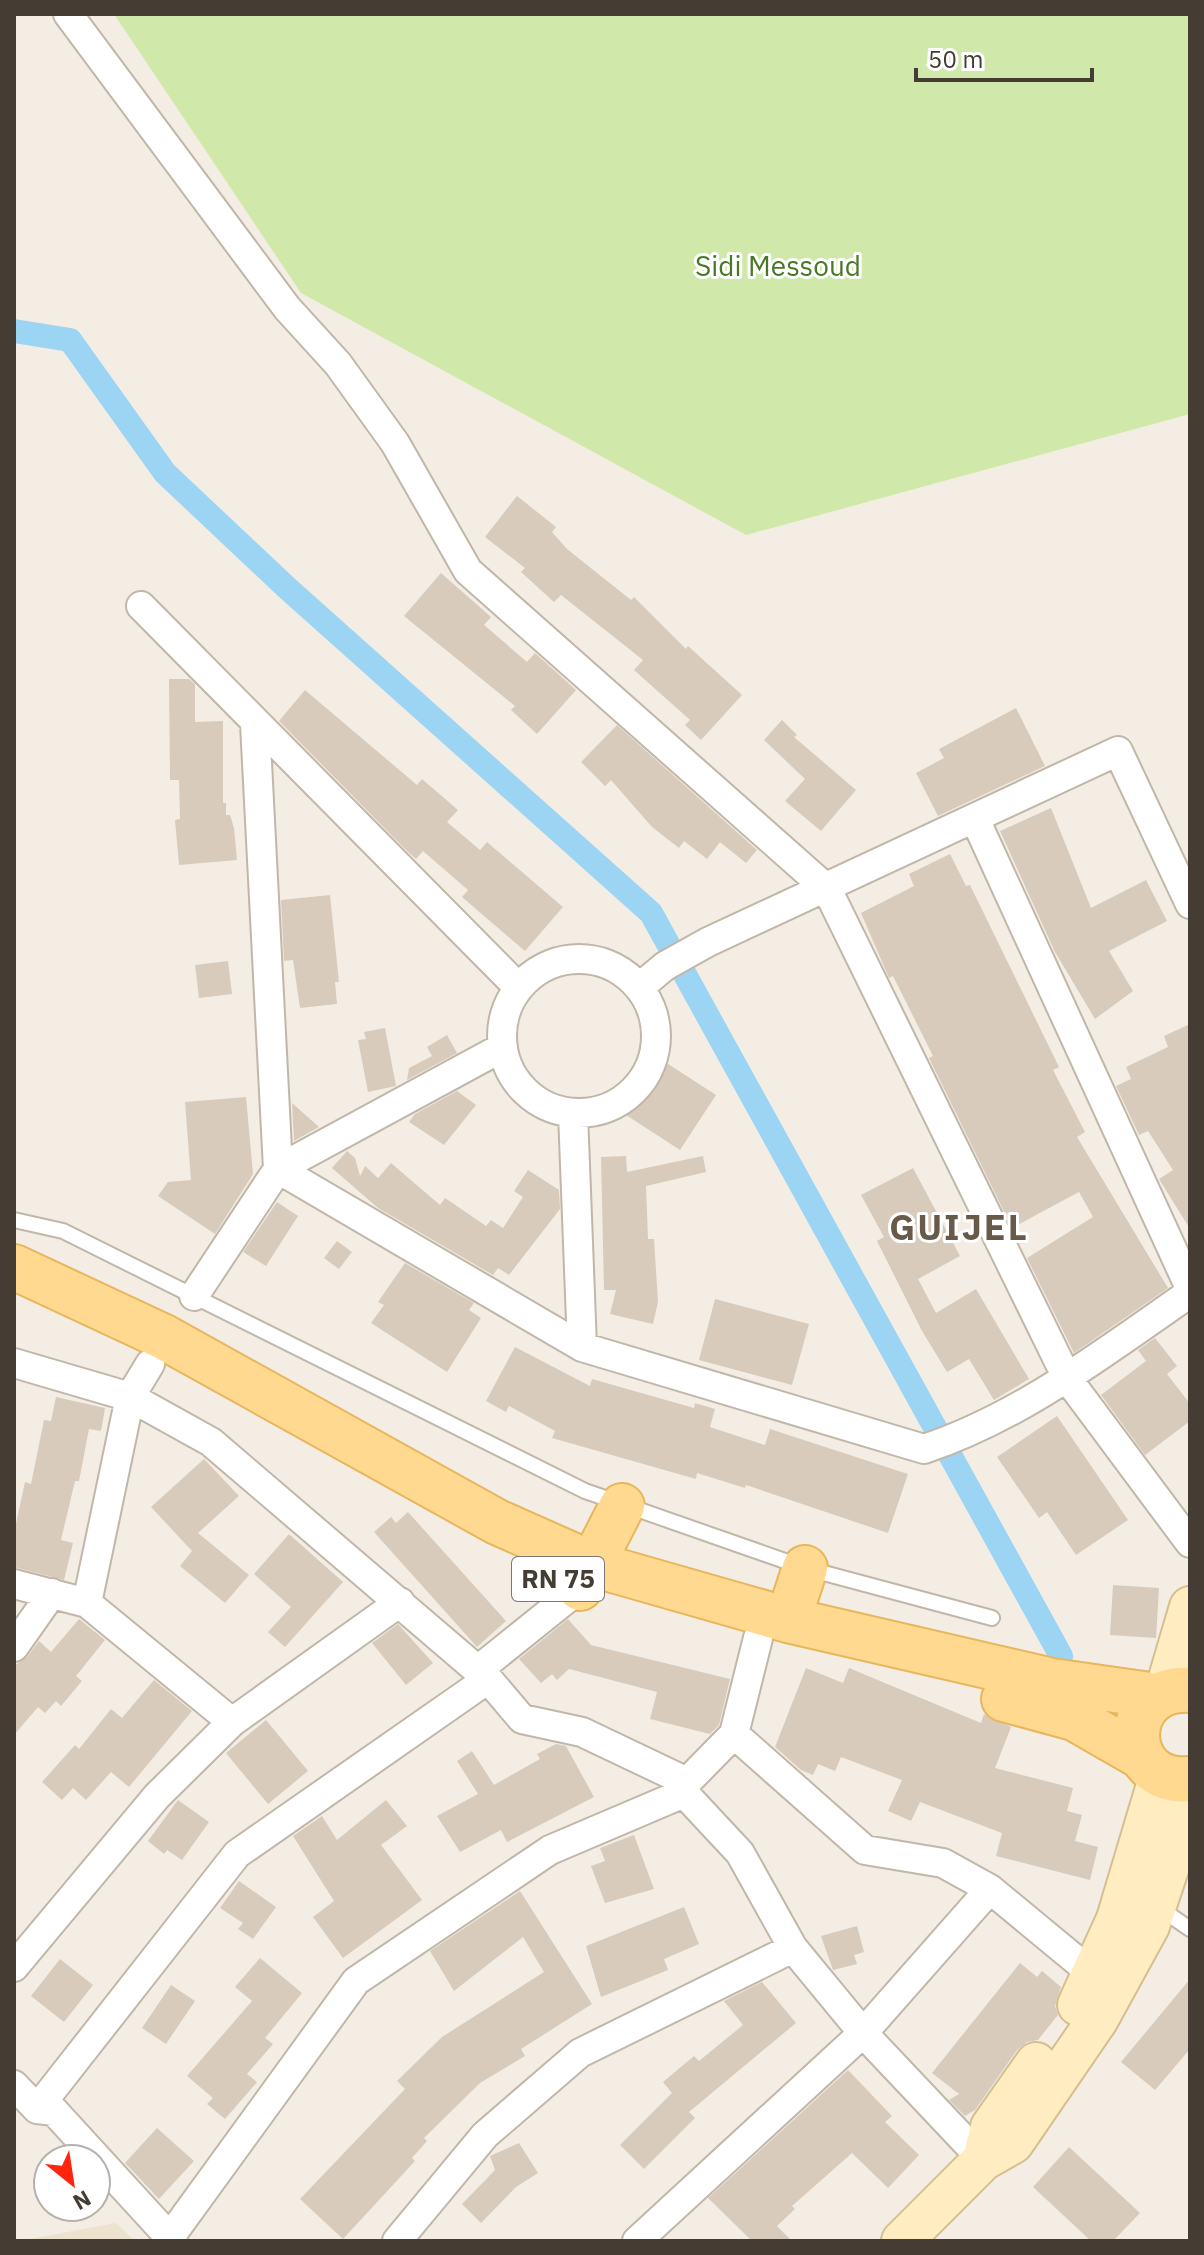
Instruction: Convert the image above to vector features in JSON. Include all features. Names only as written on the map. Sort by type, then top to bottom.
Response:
[{"type":"main road","name":"RN 75","points":[[14,1267],[164,1337],[497,1522],[646,1609],[773,1629],[1052,1681],[1171,1693]]},
{"type":"main road","name":"RN 75","points":[[14,1299],[140,1381],[486,1546],[586,1576]]},
{"type":"main road","points":[[586,1576],[622,1506]]},
{"type":"main road","points":[[773,1629],[805,1568]]},
{"type":"main road","points":[[902,2241],[983,2160],[1013,2143],[1112,1997],[1141,1898],[1170,1778],[1136,1730],[1147,1705],[1171,1693],[1190,1607]]},
{"type":"main road","name":"RN 75","points":[[773,1629],[1049,1710],[1098,1729],[1170,1778]]},
{"type":"main road","points":[[983,2160],[991,2127],[1078,2005],[1141,1898]]},
{"type":"street","points":[[68,14],[287,308],[338,364],[395,443],[468,571],[827,889],[1067,1378],[1190,1543]]},
{"type":"street","points":[[141,606],[518,987]]},
{"type":"street","points":[[255,724],[278,1169]]},
{"type":"street","points":[[641,986],[665,966],[708,942],[1118,751],[1190,904]]},
{"type":"street","points":[[278,1169],[582,1347],[924,1449],[968,1431],[1067,1378],[1190,1290],[975,819]]},
{"type":"street","points":[[584,958],[609,964],[641,986],[655,1020],[656,1046],[649,1071],[633,1092],[612,1107],[587,1114],[537,1102],[518,1084],[505,1062],[506,1010],[518,987],[537,971],[560,961],[584,958]]},
{"type":"street","points":[[194,1296],[278,1169],[503,1047]]},
{"type":"street","points":[[573,1113],[582,1347]]},
{"type":"street","points":[[14,1363],[140,1381],[483,1675],[522,1719],[582,1732],[686,1788],[740,1853],[793,1948],[863,2033],[983,2160]]},
{"type":"street","points":[[87,1603],[140,1381]]},
{"type":"street","points":[[37,2109],[237,1854],[483,1675],[586,1576]]},
{"type":"street","points":[[14,1584],[87,1603],[232,1722]]},
{"type":"street","points":[[14,1647],[52,1593]]},
{"type":"street","points":[[14,1967],[157,1796],[232,1722],[400,1602]]},
{"type":"street","points":[[14,2085],[37,2109],[54,2111],[171,2239],[356,1981],[550,1850],[686,1788],[734,1734],[773,1629]]},
{"type":"street","points":[[734,1734],[865,1850],[943,1863],[990,1889],[1094,1975]]},
{"type":"street","points":[[637,2241],[863,2033],[990,1889]]},
{"type":"street","points":[[397,2241],[485,2135],[580,2053],[793,1948]]},
{"type":"lane","points":[[14,1220],[63,1231],[553,1477],[622,1506],[805,1568],[992,1618]]},
{"type":"lane","points":[[1141,1898],[1190,1929]]},
{"type":"shaded area","points":[[116,2223],[135,2241],[19,2241]]},
{"type":"green space","name":"Sidi Messoud","points":[[114,14],[1190,14],[1190,414],[746,535],[301,293]]},
{"type":"building","points":[[517,496],[556,527],[552,532],[567,549],[631,600],[634,597],[686,649],[688,646],[742,695],[701,740],[685,725],[690,720],[634,670],[643,660],[561,595],[554,602],[521,572],[525,568],[485,537]]},
{"type":"building","points":[[441,573],[491,617],[484,625],[527,662],[535,653],[576,690],[537,734],[511,710],[515,706],[404,616]]},
{"type":"building","points":[[169,679],[189,679],[195,684],[195,722],[223,721],[223,803],[226,803],[226,815],[230,815],[234,828],[237,860],[179,865],[175,820],[180,819],[179,780],[170,780]]},
{"type":"building","points":[[305,690],[417,785],[422,779],[458,810],[447,822],[480,850],[487,842],[563,907],[525,951],[462,897],[468,890],[423,851],[416,859],[407,851],[279,721]]},
{"type":"building","points":[[1016,708],[1045,766],[938,816],[916,773],[944,758],[939,749]]},
{"type":"building","points":[[782,720],[797,735],[794,737],[856,790],[821,831],[785,801],[805,779],[764,740]]},
{"type":"building","points":[[617,725],[757,850],[746,863],[720,842],[707,859],[684,841],[679,848],[652,827],[611,780],[605,786],[581,762]]},
{"type":"building","points":[[1051,808],[1091,908],[1146,880],[1167,921],[1109,951],[1133,991],[1095,1019],[1055,952],[1000,831]]},
{"type":"building","points":[[950,854],[966,886],[970,885],[1059,1067],[1053,1070],[1085,1132],[1077,1137],[1168,1288],[1074,1353],[1027,1258],[1093,1217],[1079,1192],[1012,1228],[929,1058],[933,1056],[893,976],[889,978],[861,913],[914,886],[909,874]]},
{"type":"building","points":[[330,895],[339,982],[335,982],[337,1004],[300,1008],[293,960],[284,961],[281,900]]},
{"type":"building","points":[[228,961],[232,994],[199,998],[195,965]]},
{"type":"building","points":[[1190,1024],[1190,1229],[1159,1179],[1173,1170],[1148,1131],[1139,1135],[1116,1086],[1131,1079],[1126,1067],[1168,1047],[1164,1036]]},
{"type":"building","points":[[385,1028],[396,1086],[368,1092],[358,1040],[366,1039],[364,1032]]},
{"type":"building","points":[[447,1035],[457,1053],[407,1080],[409,1068],[432,1056],[427,1047]]},
{"type":"building","points":[[662,1060],[716,1095],[680,1150],[626,1115]]},
{"type":"building","points":[[457,1091],[476,1105],[444,1145],[409,1122],[415,1114]]},
{"type":"building","points":[[246,1097],[253,1174],[215,1234],[158,1196],[168,1182],[191,1180],[185,1102]]},
{"type":"building","points":[[292,1103],[319,1127],[294,1141]]},
{"type":"building","points":[[347,1151],[355,1158],[360,1176],[365,1166],[378,1178],[391,1163],[440,1205],[445,1198],[486,1226],[491,1220],[503,1228],[523,1197],[514,1191],[528,1170],[559,1190],[560,1209],[509,1275],[498,1268],[493,1275],[378,1208],[332,1168]]},
{"type":"building","points":[[626,1156],[627,1172],[703,1156],[706,1172],[646,1186],[648,1239],[654,1239],[658,1302],[653,1324],[610,1314],[616,1290],[604,1290],[601,1157]]},
{"type":"building","points":[[913,1168],[960,1256],[918,1279],[936,1313],[976,1289],[1029,1379],[994,1400],[969,1359],[947,1372],[922,1331],[877,1241],[884,1237],[861,1195]]},
{"type":"building","points":[[277,1202],[298,1216],[266,1266],[243,1252]]},
{"type":"building","points":[[337,1241],[352,1252],[339,1269],[324,1258]]},
{"type":"building","points":[[405,1263],[474,1303],[469,1310],[481,1318],[447,1372],[371,1323],[384,1305],[378,1302]]},
{"type":"building","points":[[715,1299],[809,1324],[792,1385],[699,1360]]},
{"type":"building","points":[[1155,1338],[1177,1366],[1167,1374],[1190,1404],[1190,1421],[1145,1455],[1101,1395],[1146,1361],[1138,1350]]},
{"type":"building","points":[[515,1347],[590,1386],[592,1379],[694,1408],[695,1403],[715,1409],[710,1427],[765,1445],[770,1429],[908,1474],[888,1533],[746,1485],[745,1488],[697,1473],[696,1479],[552,1438],[555,1431],[509,1406],[506,1412],[486,1401]]},
{"type":"building","points":[[56,1397],[105,1408],[101,1431],[89,1429],[79,1481],[75,1481],[61,1540],[73,1543],[64,1580],[14,1567],[14,1533],[25,1482],[31,1484],[44,1420],[51,1421]]},
{"type":"building","points":[[1057,1416],[1128,1520],[1076,1555],[1047,1512],[1039,1518],[997,1457]]},
{"type":"building","points":[[204,1459],[239,1496],[198,1533],[249,1575],[225,1603],[180,1566],[192,1551],[151,1507]]},
{"type":"building","points":[[408,1512],[506,1621],[477,1647],[374,1532],[391,1517],[396,1523]]},
{"type":"building","points":[[289,1534],[343,1582],[285,1647],[268,1632],[291,1607],[254,1574]]},
{"type":"building","points":[[1113,1585],[1159,1588],[1156,1638],[1110,1635]]},
{"type":"building","points":[[79,1619],[105,1640],[76,1676],[82,1681],[61,1706],[56,1701],[45,1713],[38,1707],[14,1735],[14,1666],[27,1657],[39,1641],[51,1652]]},
{"type":"building","points":[[568,1619],[591,1645],[730,1679],[719,1725],[710,1734],[650,1719],[657,1692],[569,1669],[557,1680],[552,1674],[541,1683],[519,1659]]},
{"type":"building","points":[[398,1624],[433,1663],[406,1685],[372,1643]]},
{"type":"building","points":[[806,1668],[843,1683],[849,1668],[981,1723],[984,1714],[1011,1727],[995,1768],[1073,1788],[1067,1811],[1082,1815],[1075,1841],[1098,1847],[1090,1880],[996,1856],[1002,1833],[920,1802],[911,1821],[888,1811],[902,1780],[841,1757],[835,1771],[818,1764],[813,1775],[801,1770],[775,1747]]},
{"type":"building","points":[[154,1680],[192,1711],[129,1787],[111,1772],[86,1800],[73,1788],[62,1800],[42,1782],[75,1745],[79,1749],[111,1709],[122,1718]]},
{"type":"building","points":[[266,1720],[308,1771],[268,1804],[226,1753]]},
{"type":"building","points":[[556,1744],[566,1746],[594,1797],[507,1842],[501,1830],[460,1852],[437,1816],[478,1794],[457,1761],[472,1751],[494,1785],[540,1759],[537,1754]]},
{"type":"building","points":[[178,1800],[209,1822],[182,1860],[167,1850],[164,1854],[148,1841]]},
{"type":"building","points":[[386,1800],[407,1826],[381,1845],[422,1900],[343,1958],[313,1917],[334,1901],[293,1836],[322,1816],[337,1840]]},
{"type":"building","points":[[634,1835],[654,1889],[605,1903],[591,1866],[605,1861],[600,1848]]},
{"type":"building","points":[[239,1881],[276,1907],[253,1939],[238,1929],[243,1923],[220,1908]]},
{"type":"building","points":[[520,1891],[592,2004],[521,2049],[525,2056],[480,2083],[424,2138],[427,2141],[412,2158],[415,2161],[343,2239],[300,2199],[405,2089],[397,2081],[442,2037],[544,1972],[523,1937],[454,1991],[430,1951]]},
{"type":"building","points":[[684,1907],[699,1944],[664,1959],[668,1970],[601,1997],[586,1946]]},
{"type":"building","points":[[857,1926],[864,1952],[854,1955],[857,1964],[833,1970],[821,1936]]},
{"type":"building","points":[[260,1958],[302,1993],[265,2038],[273,2044],[247,2074],[257,2082],[225,2119],[207,2104],[213,2098],[187,2076],[252,2001],[235,1987]]},
{"type":"building","points":[[60,1959],[93,1985],[64,2022],[31,1996]]},
{"type":"building","points":[[1020,1963],[1037,1977],[1042,1971],[1061,1987],[1055,2006],[1058,2015],[1038,2040],[1027,2042],[1017,2050],[975,2110],[965,2116],[949,2100],[959,2094],[932,2073]]},
{"type":"building","points":[[1190,1979],[1190,2049],[1155,2090],[1121,2062]]},
{"type":"building","points":[[762,1982],[796,2023],[689,2112],[695,2118],[644,2169],[620,2145],[672,2093],[663,2082],[694,2056],[699,2061],[743,2025],[724,2001]]},
{"type":"building","points":[[171,1985],[195,2001],[166,2044],[142,2028]]},
{"type":"building","points":[[848,2070],[892,2116],[885,2122],[919,2155],[888,2188],[852,2153],[792,2206],[795,2209],[777,2226],[792,2241],[752,2241],[708,2198]]},
{"type":"building","points":[[157,2128],[194,2161],[159,2199],[125,2163]]},
{"type":"building","points":[[519,2143],[538,2173],[516,2187],[481,2223],[462,2204],[495,2170],[490,2156]]},
{"type":"building","points":[[1069,2147],[1140,2213],[1113,2241],[1091,2241],[1033,2187]]},
{"type":"waterway","points":[[14,331],[70,340],[165,473],[286,587],[651,913],[1061,1656]]},
{"type":"district","name":"GUIJEL","points":[[959,1227]]}]
